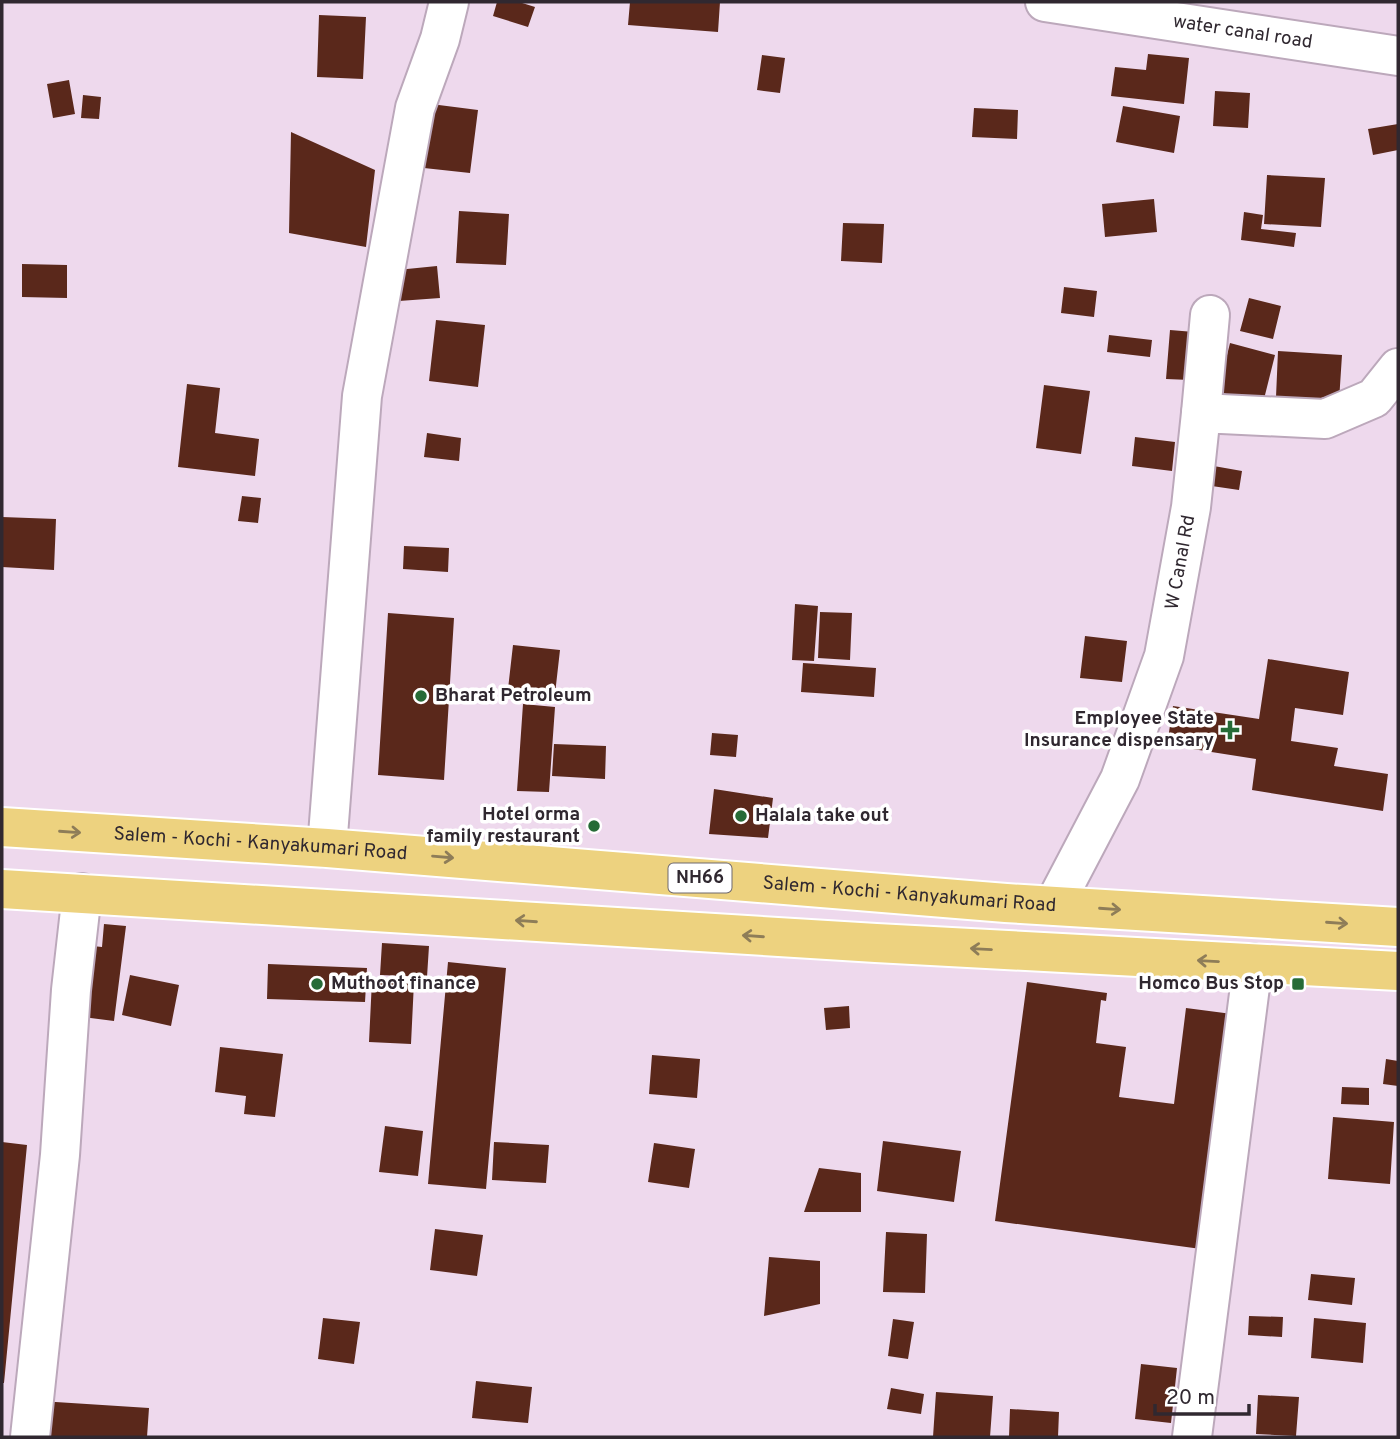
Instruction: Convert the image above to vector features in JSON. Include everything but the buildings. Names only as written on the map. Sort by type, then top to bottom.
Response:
[{"type":"highway","name":"Salem - Kochi - Kanyakumari Road","points":[[2,827],[327,848],[1054,905],[1398,927]]},
{"type":"highway","points":[[2,888],[876,943],[1398,971]]},
{"type":"street","points":[[327,848],[362,396],[415,108],[440,39],[449,2]]},
{"type":"street","name":"water canal road","points":[[1045,2],[1398,56]]},
{"type":"street","name":"W Canal Rd","points":[[1054,905],[1119,779],[1164,656],[1191,508],[1210,315]]},
{"type":"street","points":[[1201,413],[1325,419],[1374,398],[1398,368]]},
{"type":"street","points":[[30,1437],[60,1155],[71,990],[82,894]]},
{"type":"street","points":[[1192,1437],[1253,963]]},
{"type":"place","name":"Bharat Petroleum","points":[[421,696]]},
{"type":"place","name":"Employee State Insurance dispensary","points":[[1230,730]]},
{"type":"place","name":"Halala take out","points":[[741,816]]},
{"type":"place","name":"Hotel orma family restaurant","points":[[594,826]]},
{"type":"place","name":"Muthoot finance","points":[[317,984]]},
{"type":"place","name":"Homco Bus Stop","points":[[1298,984]]}]
